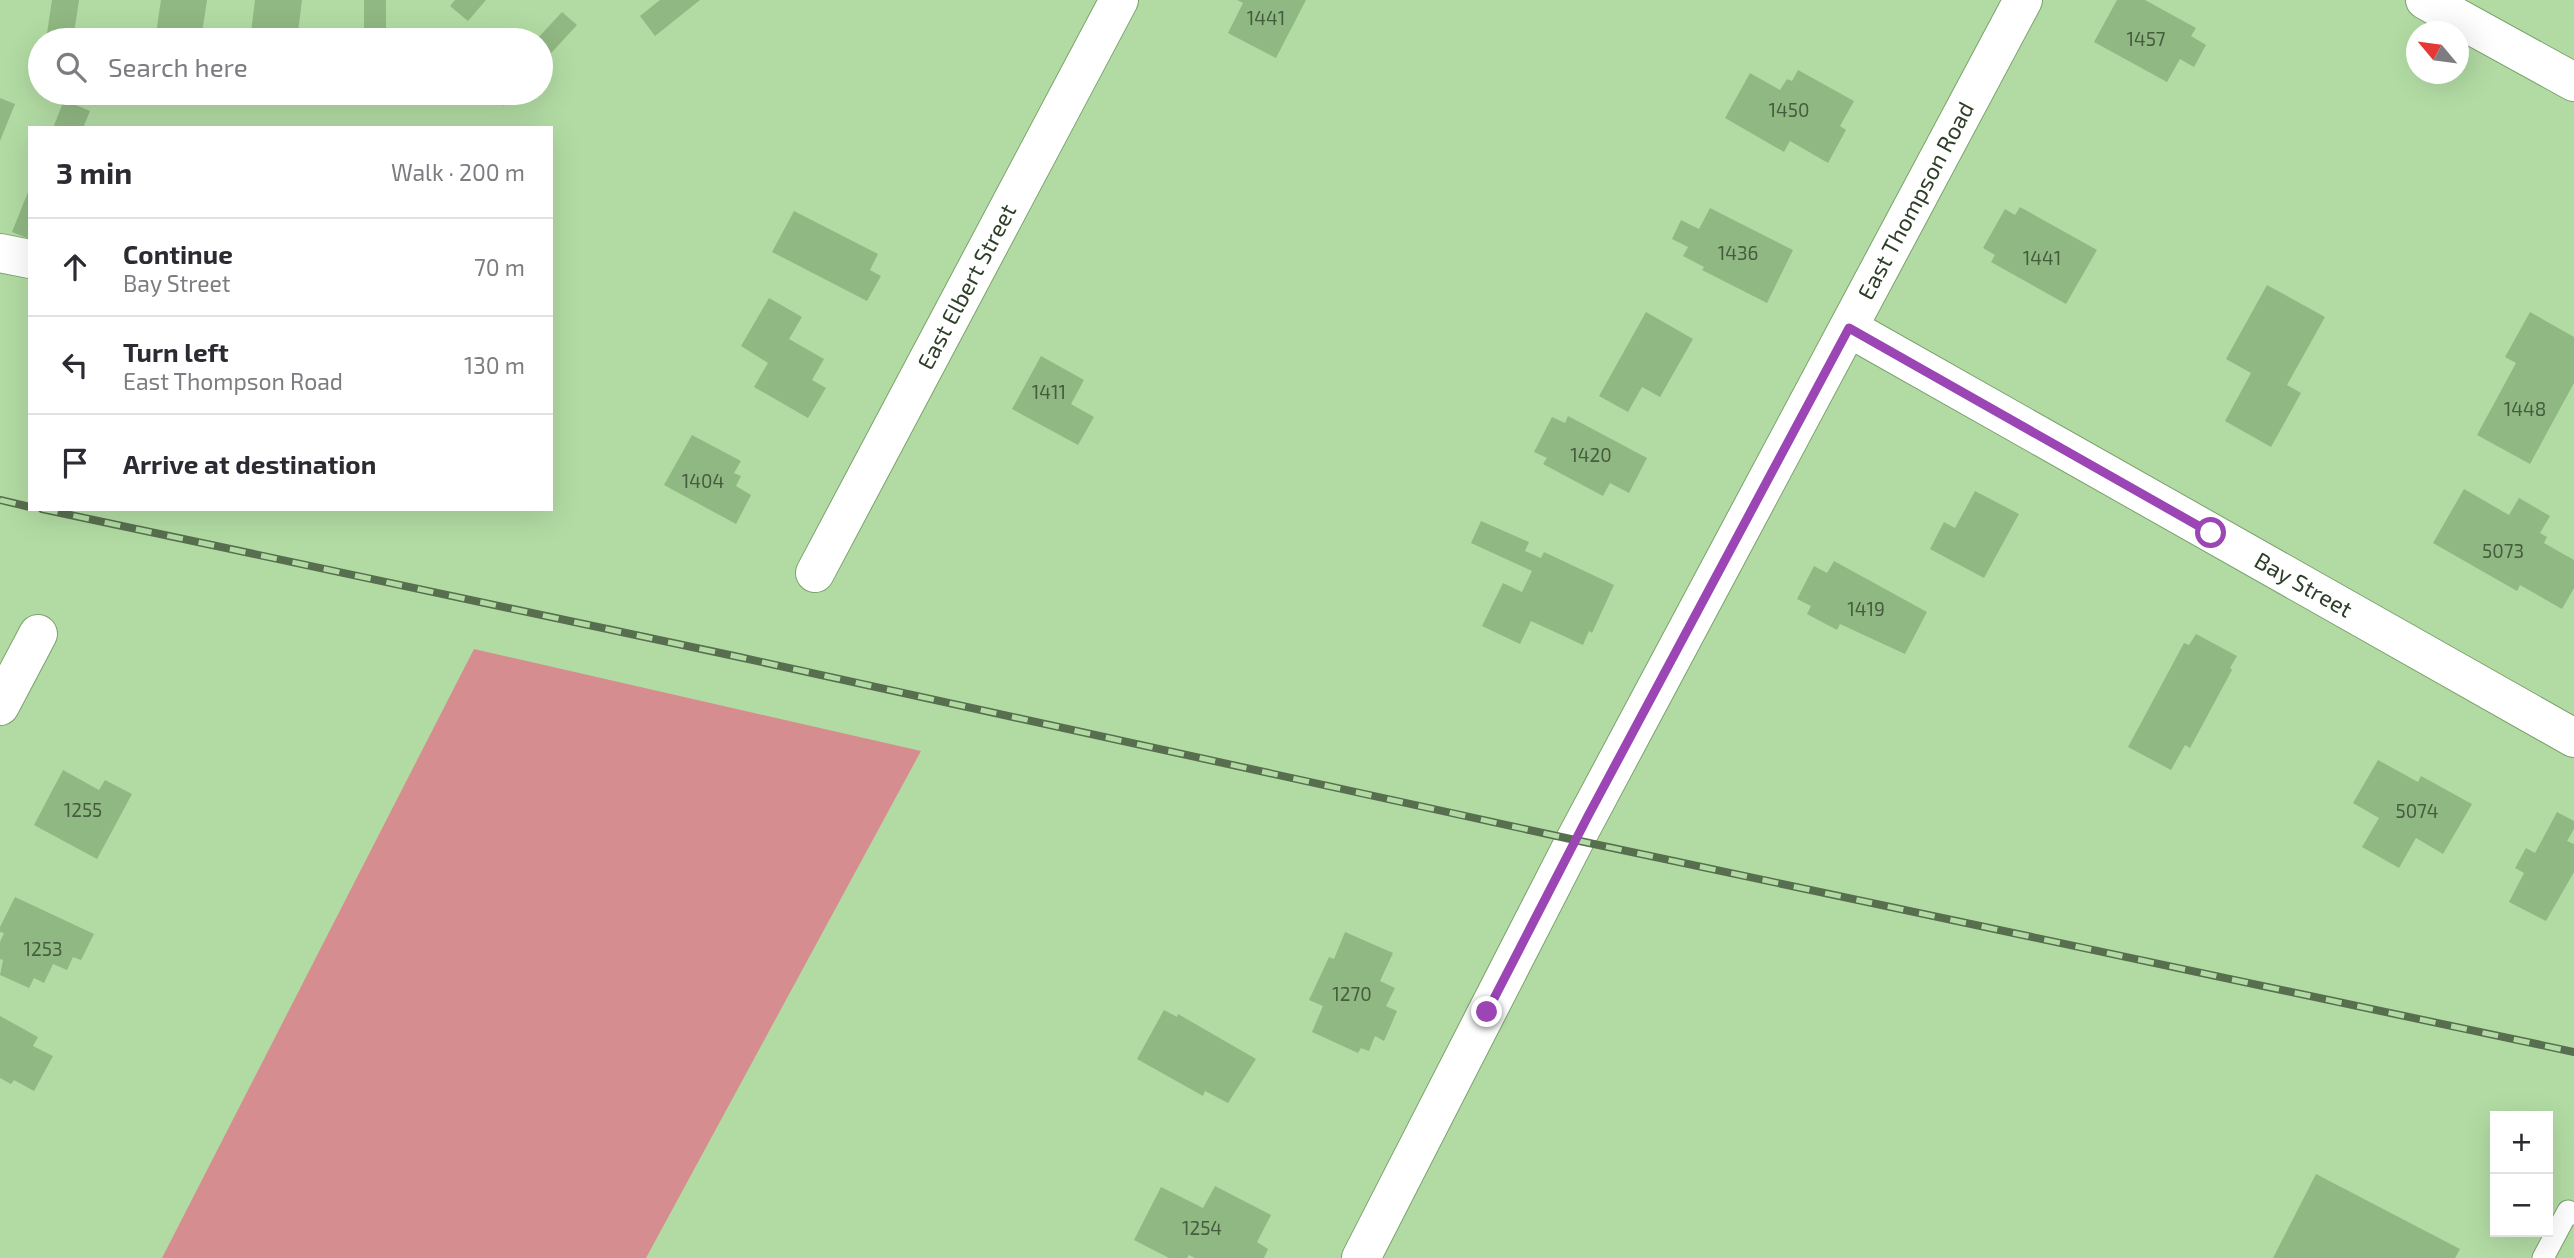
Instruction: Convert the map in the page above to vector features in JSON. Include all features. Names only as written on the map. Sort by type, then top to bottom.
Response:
[{"type":"street","name":"East Elbert Street","points":[[815,573],[1119,0]]},
{"type":"street","name":"East Thompson Road","points":[[1361,1258],[1575,840],[2023,0]]},
{"type":"street","points":[[2425,0],[2574,82]]},
{"type":"street","points":[[0,253],[28,259]]},
{"type":"street","name":"Bay Street","points":[[1849,328],[2574,738]]},
{"type":"street","points":[[0,706],[38,634]]},
{"type":"lane","points":[[2543,1258],[2568,1211],[2574,1214]]},
{"type":"shaded area","points":[[474,649],[921,751],[646,1258],[162,1258]]},
{"type":"building","points":[[52,0],[79,0],[75,28],[48,28]]},
{"type":"building","points":[[161,0],[207,0],[203,28],[157,28]]},
{"type":"building","points":[[255,0],[302,0],[298,28],[252,28]]},
{"type":"building","points":[[364,0],[386,0],[386,28],[364,28]]},
{"type":"building","points":[[455,0],[486,0],[468,21],[450,6]]},
{"type":"building","points":[[660,0],[700,0],[655,36],[640,16]]},
{"type":"building","points":[[1237,0],[1306,0],[1276,58],[1228,33],[1243,3]]},
{"type":"building","points":[[2117,0],[2145,0],[2196,28],[2191,36],[2206,45],[2194,67],[2180,59],[2167,82],[2094,42]]},
{"type":"building","points":[[562,12],[577,25],[553,51],[553,28],[547,28]]},
{"type":"building","points":[[1798,70],[1854,101],[1840,126],[1846,130],[1828,163],[1790,141],[1784,152],[1725,118],[1750,73],[1780,90],[1787,79],[1792,81]]},
{"type":"building","points":[[0,98],[15,104],[0,141]]},
{"type":"building","points":[[62,105],[76,105],[90,111],[84,126],[54,126]]},
{"type":"building","points":[[28,192],[28,238],[12,232]]},
{"type":"building","points":[[2020,207],[2097,250],[2066,304],[1991,262],[1995,255],[1983,248],[2005,209],[2015,215]]},
{"type":"building","points":[[1710,208],[1793,250],[1767,303],[1702,270],[1704,267],[1683,256],[1688,247],[1672,239],[1681,220],[1699,229]]},
{"type":"building","points":[[794,211],[878,254],[870,270],[881,276],[867,301],[772,252]]},
{"type":"building","points":[[2267,285],[2325,317],[2287,385],[2301,393],[2271,447],[2225,421],[2251,373],[2226,359]]},
{"type":"building","points":[[769,298],[802,317],[789,339],[824,359],[812,380],[826,388],[808,418],[754,387],[768,363],[741,346]]},
{"type":"building","points":[[1646,312],[1693,339],[1660,397],[1642,387],[1628,412],[1599,396]]},
{"type":"building","points":[[2530,312],[2574,337],[2574,383],[2530,464],[2477,435],[2516,363],[2505,357]]},
{"type":"building","points":[[1041,356],[1084,380],[1071,404],[1094,417],[1078,445],[1012,409]]},
{"type":"building","points":[[1568,416],[1647,458],[1629,493],[1610,483],[1603,496],[1543,464],[1547,458],[1534,452],[1552,417],[1565,423]]},
{"type":"building","points":[[692,435],[741,461],[734,473],[741,476],[736,486],[751,495],[736,524],[664,485]]},
{"type":"building","points":[[2464,489],[2509,515],[2519,498],[2550,516],[2540,533],[2547,537],[2544,543],[2574,560],[2574,588],[2562,609],[2520,585],[2517,591],[2433,543]]},
{"type":"building","points":[[1975,491],[2019,514],[1984,578],[1930,549],[1944,522],[1955,528]]},
{"type":"building","points":[[1481,521],[1529,542],[1525,551],[1541,558],[1544,552],[1614,585],[1592,633],[1589,631],[1583,645],[1531,621],[1520,644],[1482,626],[1503,583],[1522,592],[1532,571],[1471,543]]},
{"type":"building","points":[[1834,561],[1927,612],[1905,654],[1840,624],[1837,630],[1807,614],[1811,606],[1797,599],[1814,566],[1827,573]]},
{"type":"building","points":[[2196,634],[2237,656],[2190,748],[2185,745],[2171,770],[2128,747],[2184,643],[2189,645]]},
{"type":"building","points":[[2378,760],[2418,782],[2421,776],[2472,804],[2443,854],[2416,838],[2399,868],[2362,847],[2379,818],[2353,803]]},
{"type":"building","points":[[63,770],[99,790],[105,780],[132,794],[97,859],[34,825]]},
{"type":"building","points":[[2557,812],[2574,821],[2574,829],[2567,841],[2574,844],[2574,872],[2546,921],[2509,902],[2524,873],[2515,868],[2526,848],[2535,853]]},
{"type":"building","points":[[15,897],[94,934],[81,960],[73,957],[67,970],[53,964],[44,983],[34,978],[29,988],[0,975],[3,960],[0,959],[0,942],[4,933],[0,932],[0,927]]},
{"type":"building","points":[[1345,932],[1393,953],[1380,981],[1395,988],[1386,1006],[1397,1011],[1384,1041],[1375,1036],[1369,1051],[1361,1048],[1358,1053],[1312,1032],[1323,1006],[1309,1000],[1329,957],[1334,959]]},
{"type":"building","points":[[1164,1010],[1177,1017],[1178,1014],[1256,1059],[1228,1103],[1205,1091],[1203,1096],[1137,1059]]},
{"type":"building","points":[[0,1016],[38,1037],[33,1046],[53,1056],[34,1091],[14,1080],[11,1084],[0,1078]]},
{"type":"building","points":[[2316,1174],[2460,1249],[2455,1258],[2273,1258]]},
{"type":"building","points":[[1215,1186],[1271,1215],[1257,1242],[1268,1249],[1264,1258],[1195,1258],[1189,1255],[1187,1258],[1169,1258],[1134,1240],[1161,1187],[1203,1208]]},
{"type":"railway","points":[[0,500],[28,507]]},
{"type":"railway","points":[[51,511],[739,657],[1575,840],[2574,1052]]},
{"type":"route","points":[[1487,1012],[1588,816],[1849,328],[2211,533]]}]
